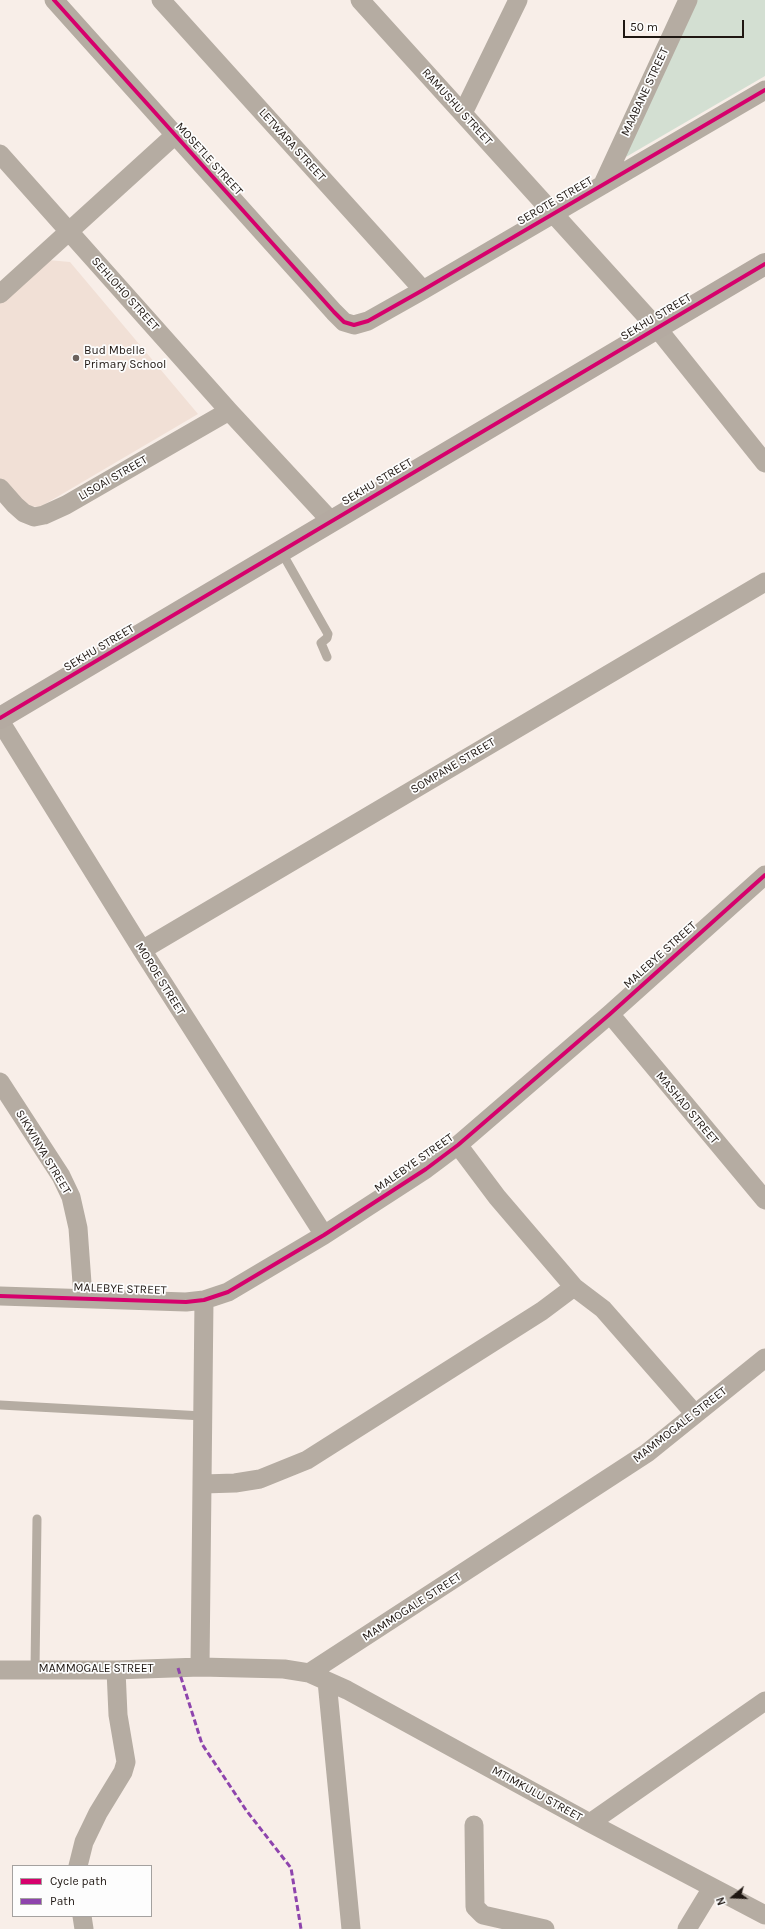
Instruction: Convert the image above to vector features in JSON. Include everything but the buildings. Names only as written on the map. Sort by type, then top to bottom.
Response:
[{"type":"street","name":"MOSETLE STREET","points":[[54,0],[334,312],[344,322],[354,324]]},
{"type":"street","name":"LETWARA STREET","points":[[162,0],[423,290]]},
{"type":"street","name":"RAMUSHU STREET","points":[[360,0],[657,328],[765,463]]},
{"type":"street","points":[[463,113],[518,0]]},
{"type":"street","name":"MAABANE STREET","points":[[603,184],[688,0]]},
{"type":"street","name":"SEROTE STREET","points":[[354,324],[368,321],[423,290],[765,90]]},
{"type":"street","points":[[0,294],[175,135]]},
{"type":"street","name":"SEHLOHO STREET","points":[[0,154],[229,411],[330,521]]},
{"type":"street","name":"SEKHU STREET","points":[[0,719],[330,521],[765,264]]},
{"type":"street","name":"LISOAI STREET","points":[[0,488],[24,513],[34,517],[44,516],[66,505],[229,411]]},
{"type":"street","name":"SOMPANE STREET","points":[[142,950],[765,582]]},
{"type":"street","name":"MOROE STREET","points":[[0,719],[142,950],[324,1235]]},
{"type":"street","name":"MALEBYE STREET","points":[[0,1296],[83,1297],[165,1301],[204,1300],[228,1292],[324,1235],[426,1169],[458,1145],[610,1014],[765,875]]},
{"type":"street","name":"MASHAD STREET","points":[[610,1014],[765,1200]]},
{"type":"street","name":"SIKWINYA STREET","points":[[0,1082],[61,1176],[71,1197],[78,1228],[83,1297]]},
{"type":"street","points":[[458,1145],[497,1197],[574,1287],[603,1309],[695,1414]]},
{"type":"street","points":[[203,1484],[234,1483],[260,1479],[307,1460],[542,1311],[574,1287]]},
{"type":"street","points":[[200,1667],[204,1300]]},
{"type":"street","name":"MAMMOGALE STREET","points":[[0,1670],[116,1670],[200,1667],[284,1669],[309,1673],[640,1458],[765,1358]]},
{"type":"street","points":[[78,1865],[84,1842],[98,1813],[121,1776],[126,1762],[118,1715],[116,1670]]},
{"type":"street","name":"MTIMKULU STREET","points":[[309,1673],[327,1681],[590,1823],[765,1915]]},
{"type":"street","points":[[327,1681],[351,1929]]},
{"type":"street","points":[[590,1823],[765,1701]]},
{"type":"street","points":[[474,1825],[475,1907],[483,1915],[545,1929]]},
{"type":"street","points":[[687,1929],[712,1888]]},
{"type":"street","points":[[82,1917],[84,1929]]},
{"type":"lane","points":[[281,551],[328,634],[327,638],[321,643],[328,657]]},
{"type":"lane","points":[[0,1405],[203,1416]]},
{"type":"lane","points":[[35,1670],[37,1519]]},
{"type":"shaded area","name":"Bud Mbelle Primary School","points":[[48,260],[70,262],[198,414],[40,507],[25,506],[0,478],[0,302]]},
{"type":"green space","points":[[695,0],[765,0],[765,76],[619,161]]},
{"type":"marked path","points":[[178,1668],[202,1744],[246,1810],[291,1868],[301,1929]]},
{"type":"cycle path","points":[[54,0],[334,312],[344,322],[354,325],[368,321],[423,290],[765,90]]},
{"type":"cycle path","points":[[0,718],[765,264]]},
{"type":"cycle path","points":[[0,1296],[186,1302],[204,1300],[228,1292],[324,1235],[426,1169],[458,1145],[610,1014],[765,875]]},
{"type":"place","name":"Bud Mbelle Primary School","points":[[76,358]]}]
